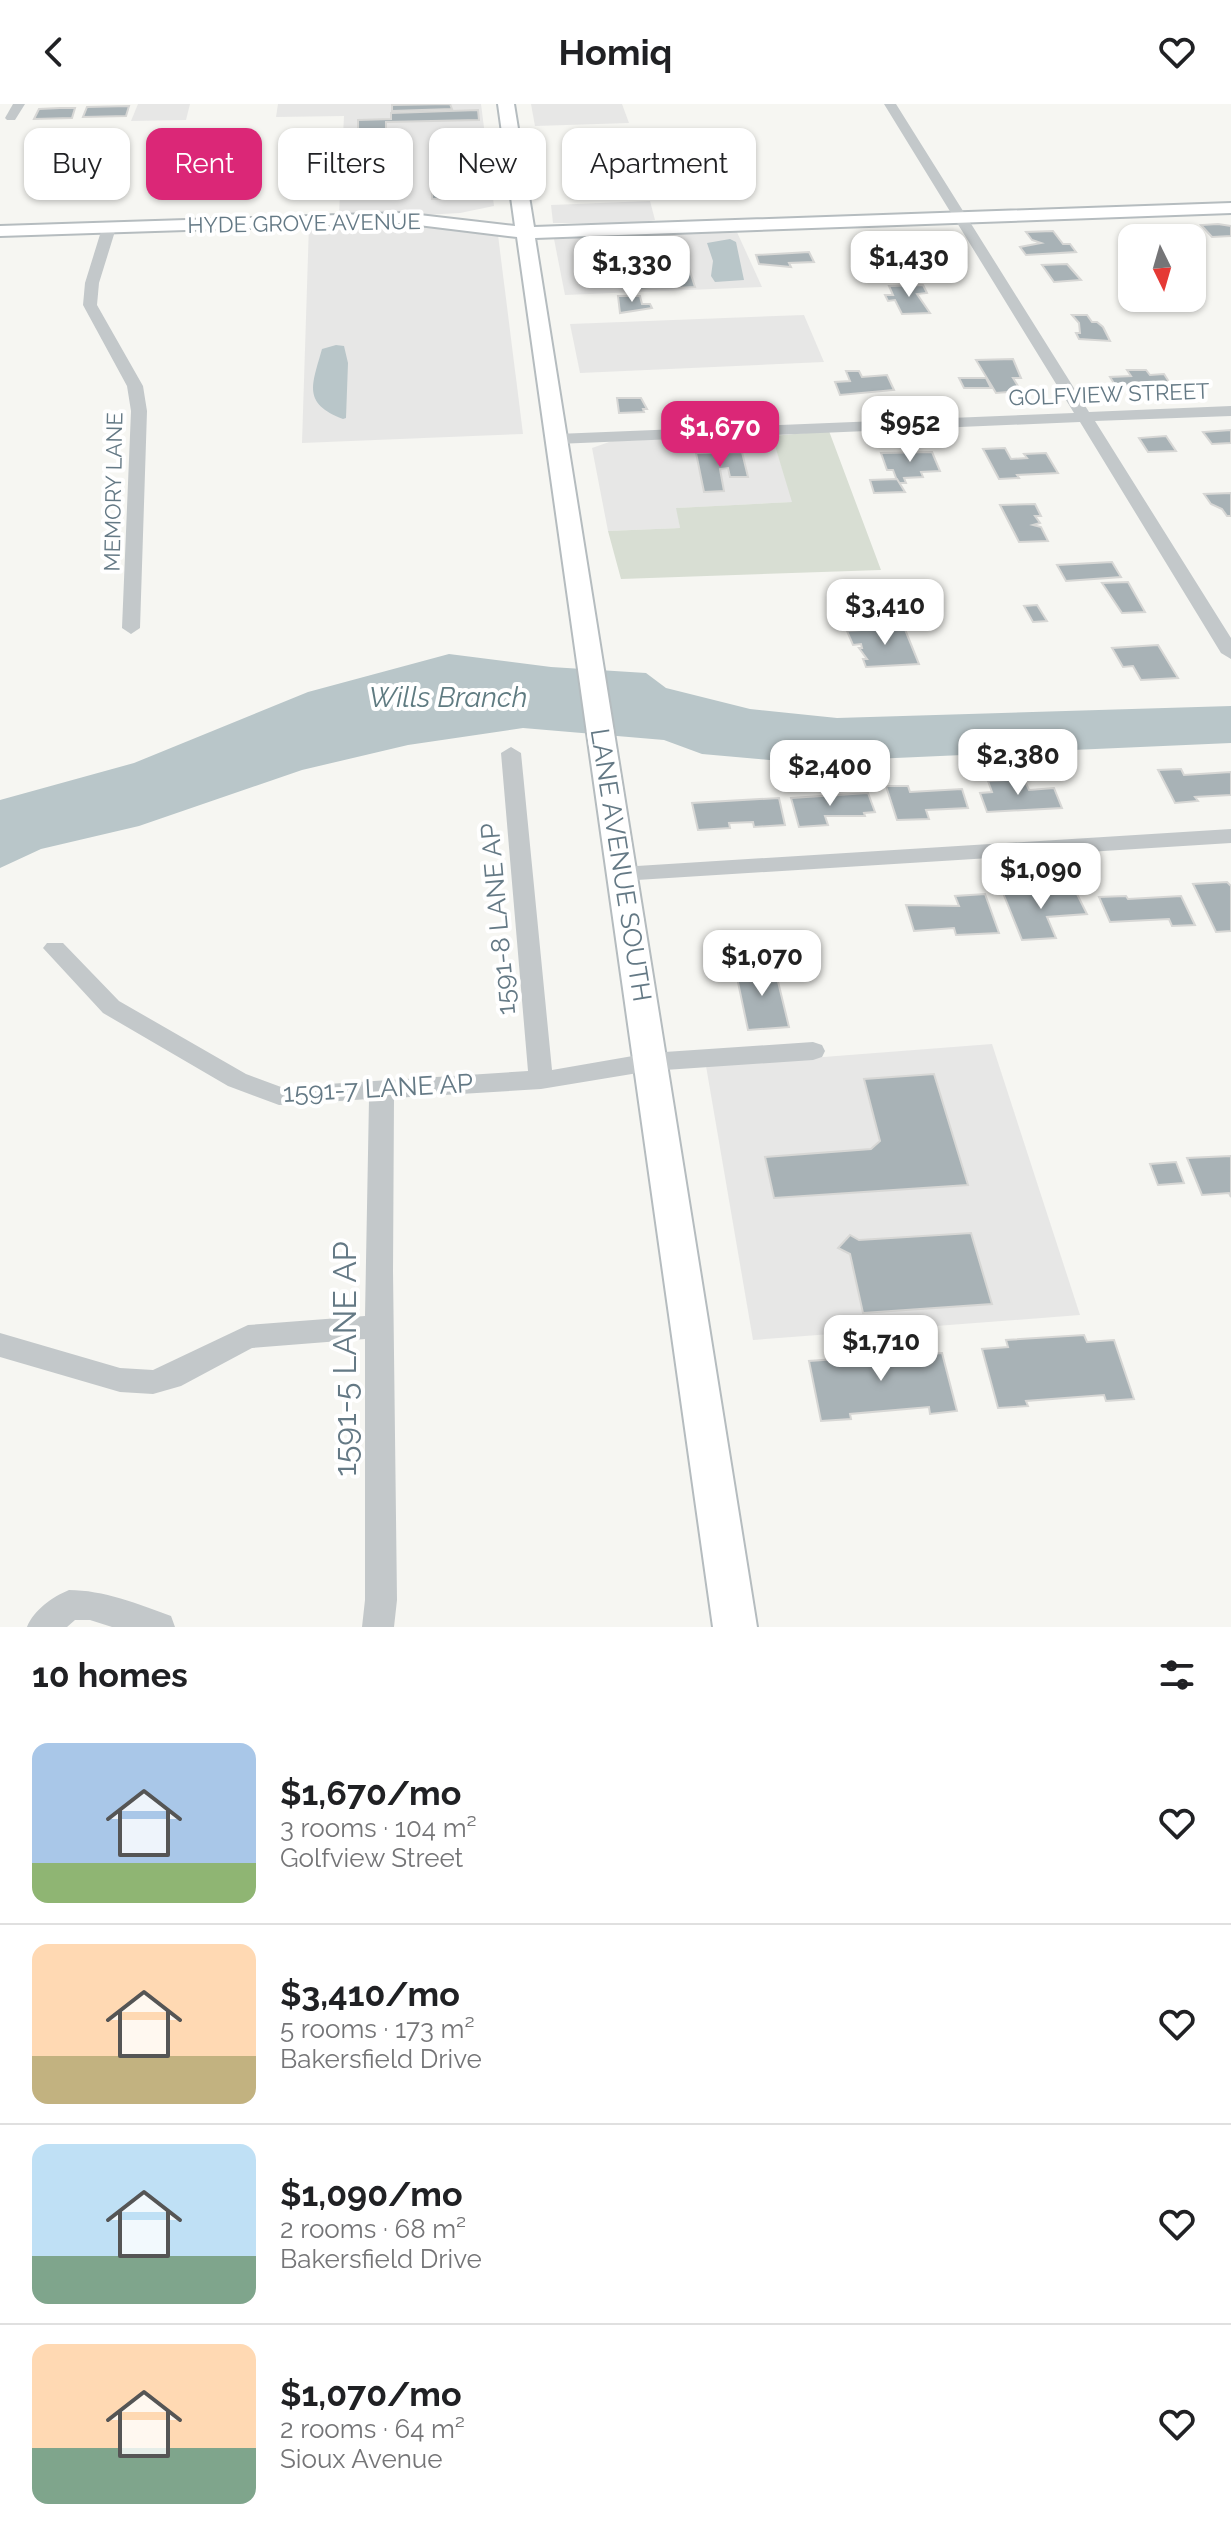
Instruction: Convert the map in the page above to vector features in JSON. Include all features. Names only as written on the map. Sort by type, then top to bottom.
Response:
[{"type":"main road","name":"LANE AVENUE SOUTH","points":[[506,104],[510,128]]},
{"type":"main road","points":[[423,220],[490,210],[515,200]]},
{"type":"main road","name":"LANE AVENUE SOUTH","points":[[520,200],[735,1627]]},
{"type":"main road","name":"HYDE GROVE AVENUE","points":[[0,231],[423,220],[526,233],[1231,208]]},
{"type":"street","points":[[11,118],[19,104]]},
{"type":"street","points":[[890,104],[1231,653]]},
{"type":"street","name":"MEMORY LANE","points":[[109,228],[92,283],[90,305],[135,386],[139,411],[131,628]]},
{"type":"street","name":"GOLFVIEW STREET","points":[[557,439],[1231,411]]},
{"type":"street","name":"1591-8 LANE AP","points":[[511,753],[541,1080]]},
{"type":"street","points":[[621,874],[1231,836]]},
{"type":"street","name":"1591-7 LANE AP","points":[[55,948],[111,1007],[246,1085],[279,1096],[541,1080],[608,1072],[650,1062],[813,1051]]},
{"type":"street","name":"1591-5 LANE AP","points":[[378,1627],[381,1600],[379,1326],[382,1090]]},
{"type":"street","points":[[0,1345],[120,1380],[153,1382],[171,1377],[248,1337],[379,1326]]},
{"type":"street","points":[[43,1627],[69,1605],[90,1605],[159,1627]]},
{"type":"shaded area","points":[[138,104],[190,104],[186,120],[131,121]]},
{"type":"shaded area","points":[[278,104],[481,104],[484,128],[429,128],[429,200],[493,200],[494,206],[460,213],[424,215],[339,214],[340,200],[413,200],[413,128],[343,128],[344,116],[276,117]]},
{"type":"shaded area","points":[[531,104],[622,104],[629,123],[535,126]]},
{"type":"shaded area","points":[[650,201],[655,220],[638,223],[553,223],[551,205]]},
{"type":"shaded area","points":[[399,223],[498,235],[523,434],[302,443],[309,224]]},
{"type":"shaded area","points":[[736,230],[762,287],[565,295],[554,239]]},
{"type":"shaded area","points":[[804,315],[824,362],[580,373],[570,324]]},
{"type":"shaded area","points":[[829,431],[881,570],[621,579],[608,531],[680,528],[676,508],[792,502],[772,436]]},
{"type":"shaded area","points":[[772,436],[793,502],[677,508],[680,528],[608,531],[592,448],[612,441]]},
{"type":"shaded area","points":[[992,1044],[1080,1315],[753,1340],[706,1066]]},
{"type":"water","points":[[730,239],[736,242],[744,280],[715,282],[711,276],[713,261],[707,243]]},
{"type":"water","points":[[344,346],[348,363],[346,418],[343,419],[321,406],[313,392],[322,349]]},
{"type":"water","name":"Wills Branch","points":[[449,654],[551,667],[646,673],[666,688],[750,709],[837,718],[1231,706],[1231,743],[851,760],[769,760],[702,754],[664,740],[523,728],[408,745],[302,770],[139,826],[41,849],[0,868],[0,800],[134,763],[308,692]]},
{"type":"building","points":[[450,104],[452,109],[392,111],[392,105]]},
{"type":"building","points":[[129,106],[126,116],[83,117],[87,107]]},
{"type":"building","points":[[75,108],[72,118],[34,119],[39,109]]},
{"type":"building","points":[[478,110],[479,120],[386,122],[386,128],[358,128],[358,120],[391,119],[391,113]]},
{"type":"building","points":[[1206,225],[1231,226],[1231,236],[1212,237],[1206,230]]},
{"type":"building","points":[[1053,231],[1063,244],[1070,244],[1076,252],[1026,255],[1020,247],[1041,243],[1032,240],[1026,232]]},
{"type":"building","points":[[862,250],[939,250],[942,255],[928,255],[929,259],[888,260],[866,258]]},
{"type":"building","points":[[809,252],[814,262],[789,263],[791,267],[759,264],[756,255]]},
{"type":"building","points":[[686,259],[695,287],[630,290],[623,261]]},
{"type":"building","points":[[1067,264],[1081,280],[1054,282],[1042,265]]},
{"type":"building","points":[[923,285],[927,293],[917,294],[930,313],[902,314],[895,300],[888,301],[885,295],[893,295],[889,286]]},
{"type":"building","points":[[618,296],[640,296],[642,304],[650,304],[652,308],[620,313]]},
{"type":"building","points":[[1072,315],[1087,315],[1092,322],[1103,327],[1110,341],[1079,339],[1076,333],[1080,333],[1079,323]]},
{"type":"building","points":[[1013,359],[1021,378],[1013,378],[1021,391],[996,393],[976,360]]},
{"type":"building","points":[[1127,370],[1146,370],[1150,375],[1164,374],[1171,385],[1117,388],[1110,377],[1131,376]]},
{"type":"building","points":[[846,371],[859,371],[862,377],[887,375],[894,390],[840,395],[835,382],[850,381]]},
{"type":"building","points":[[959,378],[986,378],[991,388],[964,388]]},
{"type":"building","points":[[617,398],[641,398],[647,409],[643,409],[644,412],[619,413]]},
{"type":"building","points":[[1231,430],[1231,443],[1212,444],[1203,432]]},
{"type":"building","points":[[1166,436],[1176,451],[1148,452],[1139,438]]},
{"type":"building","points":[[1005,448],[1011,459],[1027,458],[1024,454],[1046,453],[1058,473],[999,479],[983,449]]},
{"type":"building","points":[[742,452],[748,477],[730,477],[728,468],[720,469],[724,491],[704,492],[696,453]]},
{"type":"building","points":[[932,452],[940,471],[921,472],[923,477],[904,478],[906,483],[898,483],[893,470],[887,470],[881,453]]},
{"type":"building","points":[[897,479],[905,492],[874,493],[870,480]]},
{"type":"building","points":[[1231,493],[1231,516],[1211,504],[1204,494]]},
{"type":"building","points":[[1035,504],[1041,516],[1035,516],[1040,523],[1033,525],[1041,527],[1048,541],[1019,542],[1000,505]]},
{"type":"building","points":[[1112,562],[1121,577],[1066,581],[1057,565]]},
{"type":"building","points":[[1128,582],[1145,612],[1122,613],[1102,583]]},
{"type":"building","points":[[1037,605],[1047,621],[1033,622],[1024,606]]},
{"type":"building","points":[[904,627],[919,664],[866,667],[863,659],[867,659],[859,648],[862,648],[861,644],[853,645],[847,631]]},
{"type":"building","points":[[1158,645],[1178,678],[1141,680],[1133,666],[1123,667],[1112,648]]},
{"type":"building","points":[[1181,769],[1184,775],[1231,772],[1231,795],[1195,797],[1198,801],[1175,803],[1158,770]]},
{"type":"building","points":[[1024,779],[1029,790],[1054,788],[1062,808],[987,812],[980,793],[992,792],[988,781]]},
{"type":"building","points":[[886,786],[908,786],[910,792],[962,789],[968,808],[926,810],[929,819],[897,820]]},
{"type":"building","points":[[868,793],[875,812],[864,813],[865,816],[825,816],[828,825],[799,827],[791,798]]},
{"type":"building","points":[[779,798],[785,825],[754,827],[753,822],[729,823],[730,828],[698,830],[692,803]]},
{"type":"building","points":[[1227,882],[1231,886],[1231,931],[1216,932],[1193,884]]},
{"type":"building","points":[[1038,890],[1040,894],[1076,892],[1087,914],[1047,917],[1056,938],[1022,940],[1003,893]]},
{"type":"building","points":[[985,894],[999,933],[956,935],[954,928],[914,931],[906,905],[959,906],[955,896]]},
{"type":"building","points":[[1126,896],[1128,899],[1181,896],[1195,925],[1172,926],[1169,919],[1110,922],[1099,897]]},
{"type":"building","points":[[774,965],[789,1027],[748,1030],[735,968]]},
{"type":"building","points":[[934,1074],[968,1185],[774,1198],[765,1157],[871,1149],[880,1141],[864,1079]]},
{"type":"building","points":[[1231,1156],[1231,1197],[1229,1193],[1202,1195],[1187,1158]]},
{"type":"building","points":[[1176,1162],[1184,1183],[1158,1185],[1150,1164]]},
{"type":"building","points":[[971,1233],[992,1304],[863,1313],[850,1254],[838,1248],[850,1235],[859,1240]]},
{"type":"building","points":[[1084,1335],[1087,1342],[1114,1340],[1134,1399],[1106,1401],[1104,1395],[1026,1401],[1028,1406],[998,1408],[982,1349],[1008,1347],[1006,1340]]},
{"type":"building","points":[[914,1348],[916,1355],[942,1353],[957,1411],[930,1414],[929,1407],[850,1414],[851,1419],[821,1421],[809,1361],[836,1359],[835,1354]]}]
